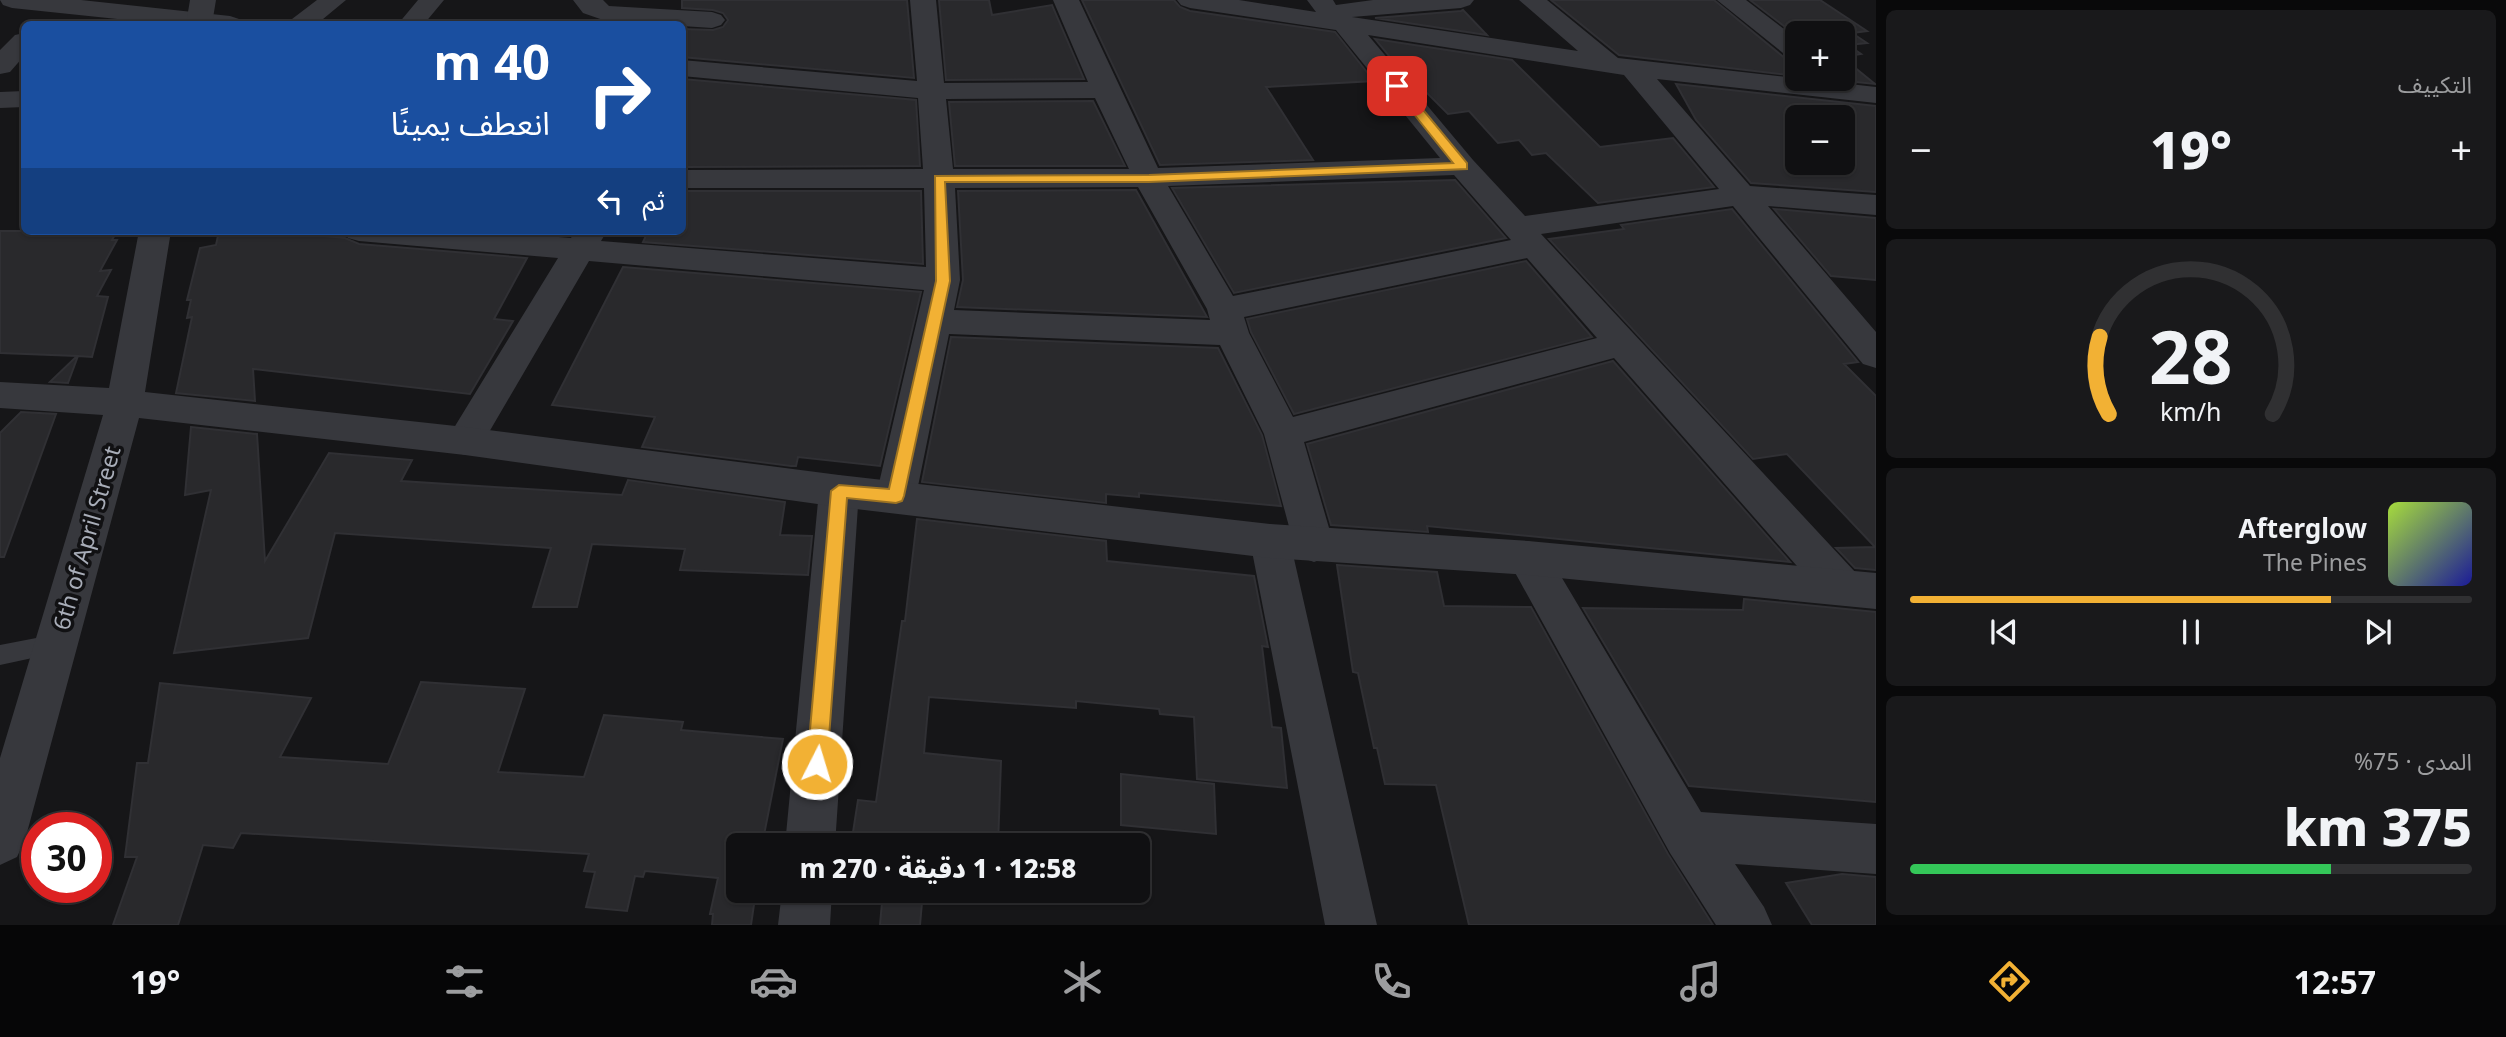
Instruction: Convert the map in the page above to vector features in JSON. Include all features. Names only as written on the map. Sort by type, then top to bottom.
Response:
[{"type":"street","points":[[12,0],[49,15],[201,15],[220,21]]},
{"type":"street","points":[[305,21],[333,0]]},
{"type":"street","points":[[414,21],[431,0]]},
{"type":"street","points":[[896,496],[943,281],[939,178],[923,0]]},
{"type":"street","points":[[1066,0],[1105,90],[1149,178],[1228,321],[1283,434],[1314,545]]},
{"type":"street","points":[[1190,0],[1332,12],[1621,66],[1785,81]]},
{"type":"street","points":[[1332,12],[1461,0]]},
{"type":"street","points":[[1532,0],[1621,66],[1742,195],[1876,355]]},
{"type":"street","points":[[1730,0],[1785,42]]},
{"type":"street","points":[[591,1],[592,8],[606,13],[717,10]]},
{"type":"street","points":[[686,64],[717,10]]},
{"type":"street","points":[[1332,12],[1462,166],[1623,343],[1858,589]]},
{"type":"street","points":[[0,66],[21,44]]},
{"type":"street","points":[[686,69],[930,91],[1105,90]]},
{"type":"street","points":[[0,100],[21,99]]},
{"type":"street","points":[[686,178],[1149,178],[1462,166]]},
{"type":"street","points":[[935,321],[1228,321],[1527,237],[1742,195],[1876,205]]},
{"type":"street","name":"6th of April Street","points":[[0,840],[125,403],[154,235]]},
{"type":"street","points":[[460,235],[586,240],[943,281]]},
{"type":"street","points":[[465,441],[586,240]]},
{"type":"street","points":[[1283,434],[1623,343]]},
{"type":"street","points":[[0,395],[125,403],[465,441],[839,491],[1269,541],[1528,558],[1858,589]]},
{"type":"street","points":[[811,833],[839,491]]},
{"type":"street","points":[[1269,541],[1351,925]]},
{"type":"street","points":[[1528,558],[1687,836],[1746,925]]},
{"type":"street","points":[[1687,836],[1876,849]]},
{"type":"street","points":[[804,925],[806,903]]},
{"type":"lane","points":[[0,655],[57,643]]},
{"type":"building","points":[[682,0],[907,0],[914,78],[686,57],[686,29],[713,30],[723,27],[728,20],[723,13],[713,10],[682,8]]},
{"type":"building","points":[[939,0],[989,0],[992,15],[1052,5],[1084,79],[946,80]]},
{"type":"building","points":[[1082,0],[1174,0],[1180,7],[1190,11],[1335,32],[1374,81],[1266,87],[1313,160],[1160,165]]},
{"type":"building","points":[[1551,0],[1714,0],[1785,58],[1785,75],[1619,55]]},
{"type":"building","points":[[1750,0],[1820,0],[1852,21],[1785,21],[1785,27]]},
{"type":"building","points":[[1461,11],[1487,35],[1375,18]]},
{"type":"building","points":[[1855,23],[1867,31],[1855,33]]},
{"type":"building","points":[[1855,35],[1867,43],[1855,44]]},
{"type":"building","points":[[1375,39],[1512,60],[1600,147],[1673,138],[1714,187],[1598,203],[1546,153],[1532,155],[1519,140],[1498,143],[1469,111],[1448,114],[1413,79],[1408,79]]},
{"type":"building","points":[[1855,68],[1875,84],[1855,82]]},
{"type":"building","points":[[686,79],[916,100],[920,166],[686,167]]},
{"type":"building","points":[[1676,84],[1876,106],[1876,192],[1751,183],[1696,120]]},
{"type":"building","points":[[1093,101],[1125,166],[955,166],[949,102]]},
{"type":"building","points":[[1455,180],[1506,238],[1234,293],[1172,188]]},
{"type":"building","points":[[1136,190],[1207,317],[957,307],[963,280],[958,191]]},
{"type":"building","points":[[686,191],[921,191],[923,264],[643,242],[646,235],[686,235]]},
{"type":"building","points":[[1732,209],[1858,362],[1844,364],[1876,396],[1876,570],[1855,568],[1836,548],[1875,547],[1787,454],[1753,459],[1549,239],[1624,229],[1621,225]]},
{"type":"building","points":[[1774,209],[1876,218],[1876,280],[1831,276]]},
{"type":"building","points":[[0,231],[21,231],[21,235],[115,235],[112,240],[117,240],[100,271],[111,270],[97,296],[108,297],[92,357],[78,356],[68,383],[50,382],[77,356],[0,353]]},
{"type":"building","points":[[218,235],[313,235],[345,238],[359,244],[527,258],[494,319],[513,321],[470,394],[253,369],[255,401],[176,393],[192,317],[187,318],[191,300],[187,300],[200,248],[216,245]]},
{"type":"building","points":[[1526,261],[1592,337],[1294,414],[1251,332],[1247,319]]},
{"type":"building","points":[[623,267],[921,292],[880,466],[798,457],[796,466],[791,466],[642,447],[655,417],[552,405]]},
{"type":"building","points":[[951,337],[1218,348],[1262,435],[1281,506],[1139,493],[1139,497],[1106,494],[1106,503],[922,482]]},
{"type":"building","points":[[1613,361],[1790,562],[1427,526],[1428,532],[1331,525],[1307,444]]},
{"type":"building","points":[[21,412],[56,414],[4,557],[0,557],[0,433]]},
{"type":"building","points":[[191,427],[257,434],[265,561],[329,453],[412,460],[401,481],[622,495],[628,480],[785,502],[780,535],[812,536],[808,575],[680,570],[685,549],[592,544],[577,607],[533,607],[551,548],[335,533],[308,638],[174,653],[211,490],[185,495]]},
{"type":"building","points":[[917,519],[1106,541],[1107,561],[1254,576],[1268,647],[1262,646],[1272,727],[1281,728],[1287,788],[1197,779],[1194,717],[1160,714],[1159,709],[1076,701],[1076,708],[929,697],[924,753],[1001,761],[998,833],[853,833],[858,800],[876,802],[902,621],[905,621]]},
{"type":"building","points":[[1337,565],[1437,572],[1444,606],[1531,607],[1668,854],[1713,925],[1469,925],[1436,785],[1385,784],[1377,748],[1374,748],[1358,673],[1353,672]]},
{"type":"building","points":[[1744,599],[1876,612],[1876,802],[1689,786],[1583,608],[1743,610]]},
{"type":"building","points":[[421,682],[525,689],[498,772],[584,777],[604,715],[683,722],[681,730],[783,739],[764,833],[726,833],[726,903],[754,903],[751,925],[712,925],[713,914],[710,914],[718,878],[645,871],[643,877],[635,876],[627,911],[586,907],[595,872],[584,871],[589,854],[241,833],[233,848],[203,845],[178,925],[113,925],[137,857],[125,857],[137,763],[148,763],[160,683],[311,698],[280,757],[388,764]]},
{"type":"building","points":[[1121,774],[1214,784],[1216,834],[1121,825]]},
{"type":"building","points":[[1842,874],[1876,877],[1876,925],[1812,925],[1786,883]]},
{"type":"building","points":[[882,903],[922,903],[920,925],[880,925]]},
{"type":"route","points":[[817,764],[839,491],[896,496],[943,281],[939,178],[1149,178],[1462,166],[1397,86]]}]
